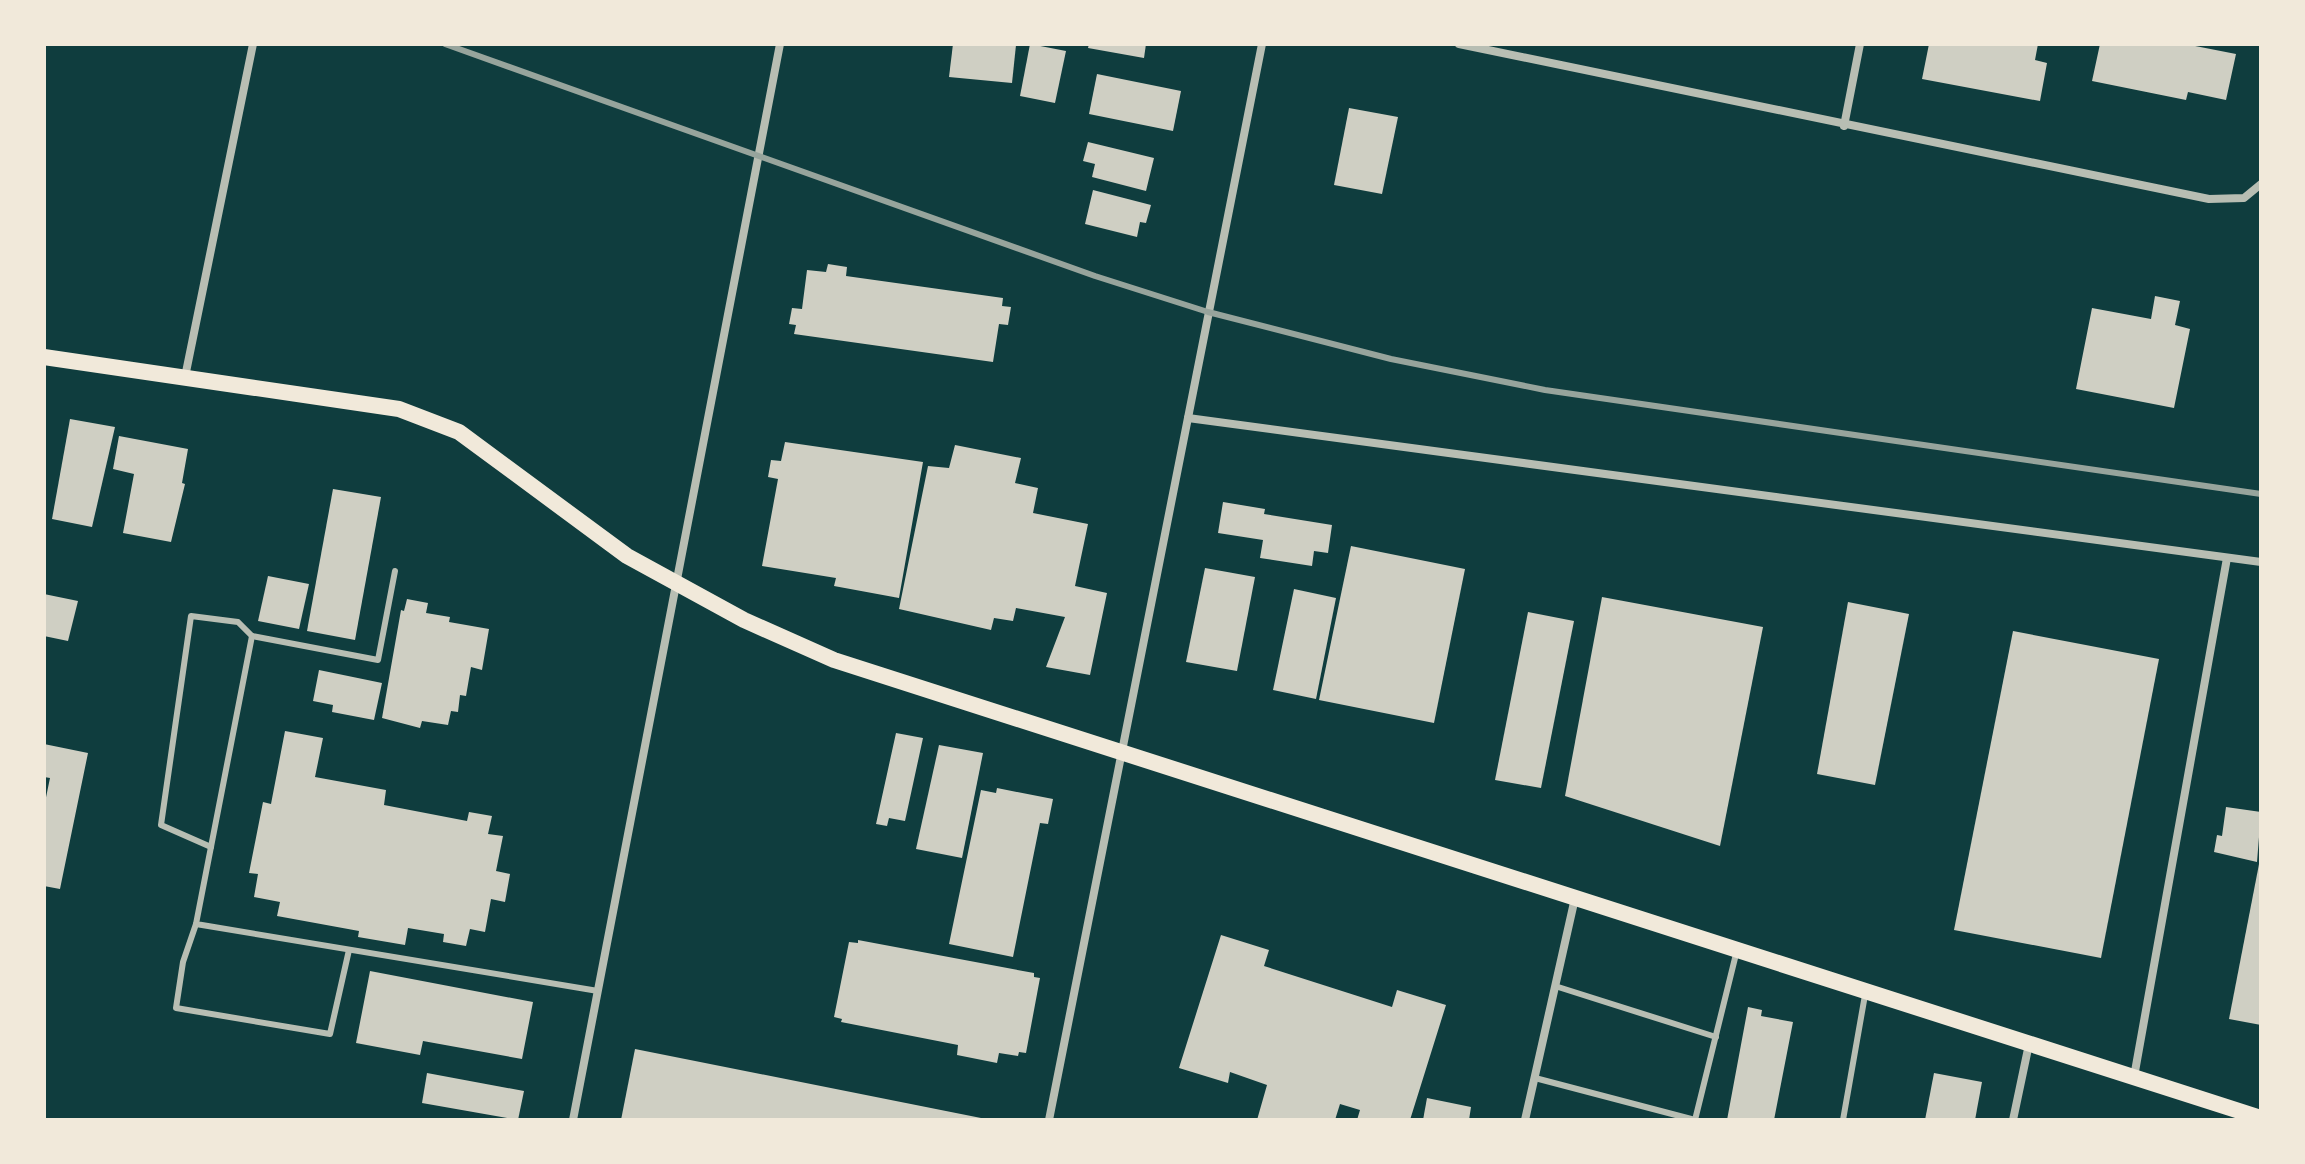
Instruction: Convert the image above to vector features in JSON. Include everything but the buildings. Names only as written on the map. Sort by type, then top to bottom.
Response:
[{"type":"main road","points":[[44,357],[399,409],[459,432],[523,476],[579,523],[627,556],[744,620],[834,660],[2261,1118]]},
{"type":"street","points":[[185,377],[253,44]]},
{"type":"street","points":[[573,1120],[780,44]]},
{"type":"street","points":[[1049,1120],[1262,44]]},
{"type":"street","points":[[1459,44],[2209,199],[2244,198],[2261,184]]},
{"type":"street","points":[[1844,126],[1860,44]]},
{"type":"street","points":[[1188,418],[2261,562]]},
{"type":"street","points":[[2134,1077],[2227,558]]},
{"type":"street","points":[[1525,1120],[1575,898]]},
{"type":"street","points":[[2013,1120],[2029,1043]]},
{"type":"lane","points":[[211,847],[161,825],[191,616],[238,622],[252,636],[378,660],[395,571]]},
{"type":"lane","points":[[252,636],[196,924],[183,962],[176,1008],[330,1034],[349,950]]},
{"type":"lane","points":[[196,924],[598,991]]},
{"type":"lane","points":[[1535,1078],[1695,1120],[1738,950]]},
{"type":"lane","points":[[1555,986],[1716,1037]]},
{"type":"lane","points":[[1843,1120],[1866,991]]},
{"type":"railway","points":[[445,44],[1095,276],[1208,312],[1391,359],[1545,390],[2261,494]]}]
